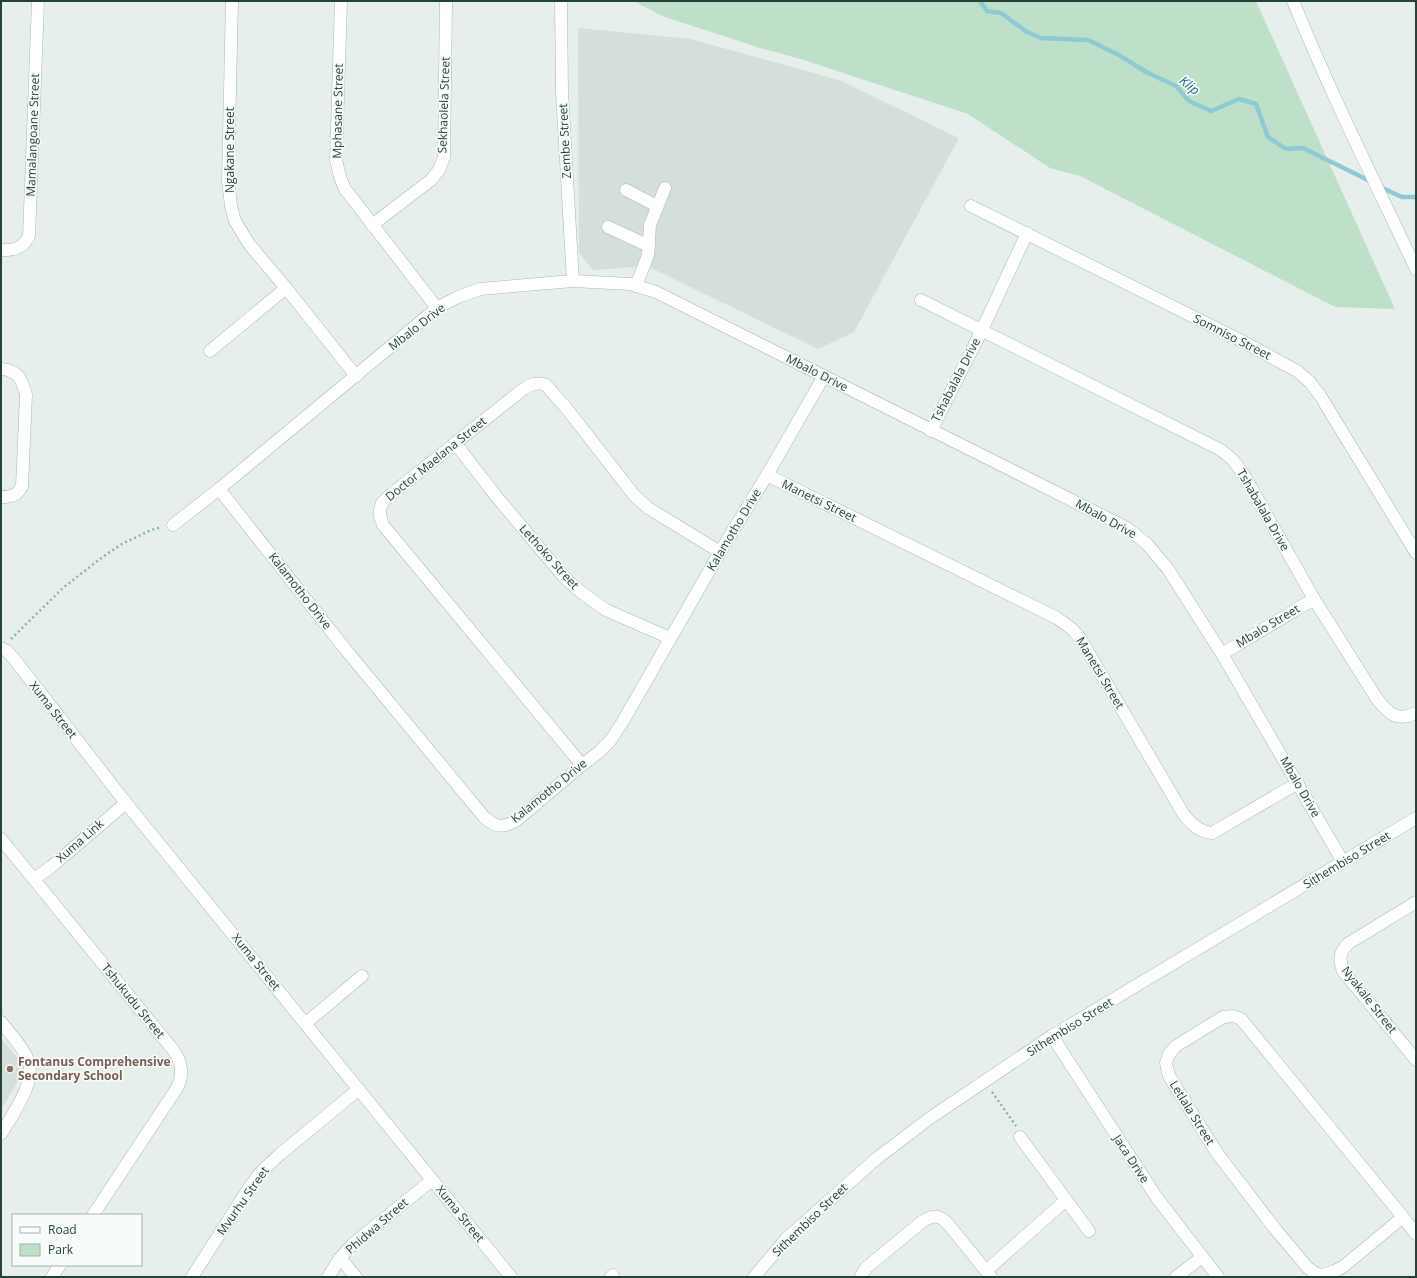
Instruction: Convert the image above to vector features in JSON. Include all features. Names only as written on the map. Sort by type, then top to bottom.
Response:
[{"type":"street","name":"Mamalangoane Street","points":[[1,250],[18,248],[26,243],[29,236],[38,1]]},
{"type":"street","name":"Ngakane Street","points":[[232,1],[228,180],[231,206],[235,221],[249,244],[356,376]]},
{"type":"street","name":"Mphasane Street","points":[[341,1],[336,160],[340,177],[345,189],[437,308]]},
{"type":"street","name":"Sekhaolela Street","points":[[372,225],[431,180],[444,157],[446,1]]},
{"type":"street","name":"Zembe Street","points":[[561,1],[562,92],[573,281]]},
{"type":"street","points":[[1293,1],[1345,120],[1416,269]]},
{"type":"street","points":[[636,286],[648,255],[650,225],[665,188]]},
{"type":"street","points":[[626,190],[657,206]]},
{"type":"street","name":"Somniso Street","points":[[971,206],[1240,340],[1301,374],[1310,382],[1321,397],[1416,553]]},
{"type":"street","points":[[608,227],[649,246]]},
{"type":"street","name":"Tshabalala Drive","points":[[931,431],[982,330],[1027,233]]},
{"type":"street","name":"Mbalo Drive","points":[[173,525],[219,489],[437,308],[458,297],[480,289],[573,281],[630,284],[656,292],[1115,522],[1132,532],[1147,544],[1168,569],[1222,654],[1343,862]]},
{"type":"street","points":[[210,351],[286,288]]},
{"type":"street","name":"Tshabalala Drive","points":[[921,300],[1221,450],[1233,460],[1244,475],[1314,599],[1377,699],[1387,712],[1395,715],[1405,718],[1416,713]]},
{"type":"street","points":[[1,369],[7,369],[17,374],[22,382],[26,395],[22,486],[12,497],[1,497]]},
{"type":"street","name":"Kalamotho Drive","points":[[219,489],[346,650],[484,817],[496,826],[509,825],[517,820],[610,741],[622,723],[720,552],[767,475],[824,376]]},
{"type":"street","name":"Doctor Maelana Street","points":[[582,765],[383,525],[380,516],[382,503],[408,479],[455,444],[522,390],[538,383],[546,385],[567,409],[634,495],[648,508],[720,552]]},
{"type":"street","name":"Lethoko Street","points":[[455,444],[496,496],[564,577],[582,594],[606,610],[670,638]]},
{"type":"street","name":"Manetsi Street","points":[[767,475],[1057,618],[1072,629],[1080,638],[1184,815],[1198,828],[1212,833],[1298,783]]},
{"type":"street","name":"Mbalo Street","points":[[1222,654],[1314,599]]},
{"type":"street","name":"Xuma Street","points":[[1,648],[7,651],[15,660],[126,803],[511,1277]]},
{"type":"street","name":"Xuma Link","points":[[34,879],[51,867],[126,803]]},
{"type":"street","name":"Sithembiso Street","points":[[754,1277],[786,1239],[876,1159],[930,1118],[1052,1036],[1416,818]]},
{"type":"street","name":"Tshukudu Street","points":[[1,839],[180,1060],[182,1069],[181,1079],[177,1088],[94,1214]]},
{"type":"street","name":"Nyakale Street","points":[[1416,902],[1349,943],[1342,949],[1340,962],[1343,971],[1416,1060]]},
{"type":"street","points":[[306,1023],[362,976]]},
{"type":"street","name":"Letlala Street","points":[[1403,1217],[1344,1266],[1335,1271],[1324,1275],[1317,1274],[1308,1268],[1276,1230],[1216,1153],[1169,1076],[1166,1063],[1169,1054],[1176,1046],[1223,1017],[1234,1016],[1241,1019],[1403,1217],[1416,1234]]},
{"type":"street","points":[[1,1022],[25,1054],[29,1062],[30,1074],[27,1087],[1,1134]]},
{"type":"street","name":"Jaca Drive","points":[[1052,1036],[1157,1198],[1218,1277]]},
{"type":"street","name":"Mvurhu Street","points":[[192,1277],[260,1173],[279,1155],[359,1089]]},
{"type":"street","points":[[1020,1137],[1089,1231]]},
{"type":"street","name":"Phidwa Street","points":[[328,1277],[340,1258],[361,1236],[432,1180]]},
{"type":"street","points":[[861,1277],[867,1267],[923,1221],[933,1216],[940,1217],[948,1224],[989,1274],[1066,1200]]},
{"type":"street","points":[[1176,1277],[1202,1257]]},
{"type":"street","points":[[340,1258],[356,1277]]},
{"type":"street","points":[[52,1277],[59,1266]]},
{"type":"path","points":[[1,648],[64,587],[104,556],[122,544],[151,530],[173,525]]},
{"type":"path","points":[[985,1081],[1016,1127],[1020,1137]]},
{"type":"shaded area","points":[[578,28],[691,39],[839,80],[959,138],[854,332],[818,349],[647,266],[593,270],[579,253]]},
{"type":"shaded area","name":"Fontanus Comprehensive Secondary School","points":[[1,1038],[20,1061],[20,1077],[1,1110]]},
{"type":"green space","points":[[634,1],[1256,1],[1395,309],[1335,307],[1080,176],[1050,168],[968,114],[804,60],[760,48],[662,16]]},
{"type":"waterway","name":"Klip","points":[[980,1],[987,11],[1001,13],[1027,32],[1041,38],[1088,40],[1119,55],[1146,72],[1176,86],[1189,101],[1211,111],[1239,99],[1256,104],[1268,137],[1286,149],[1303,148],[1372,182]]},
{"type":"waterway","name":"Klip","points":[[1380,187],[1402,197],[1416,197]]},
{"type":"place","name":"Fontanus Comprehensive Secondary School","points":[[10,1069]]}]
